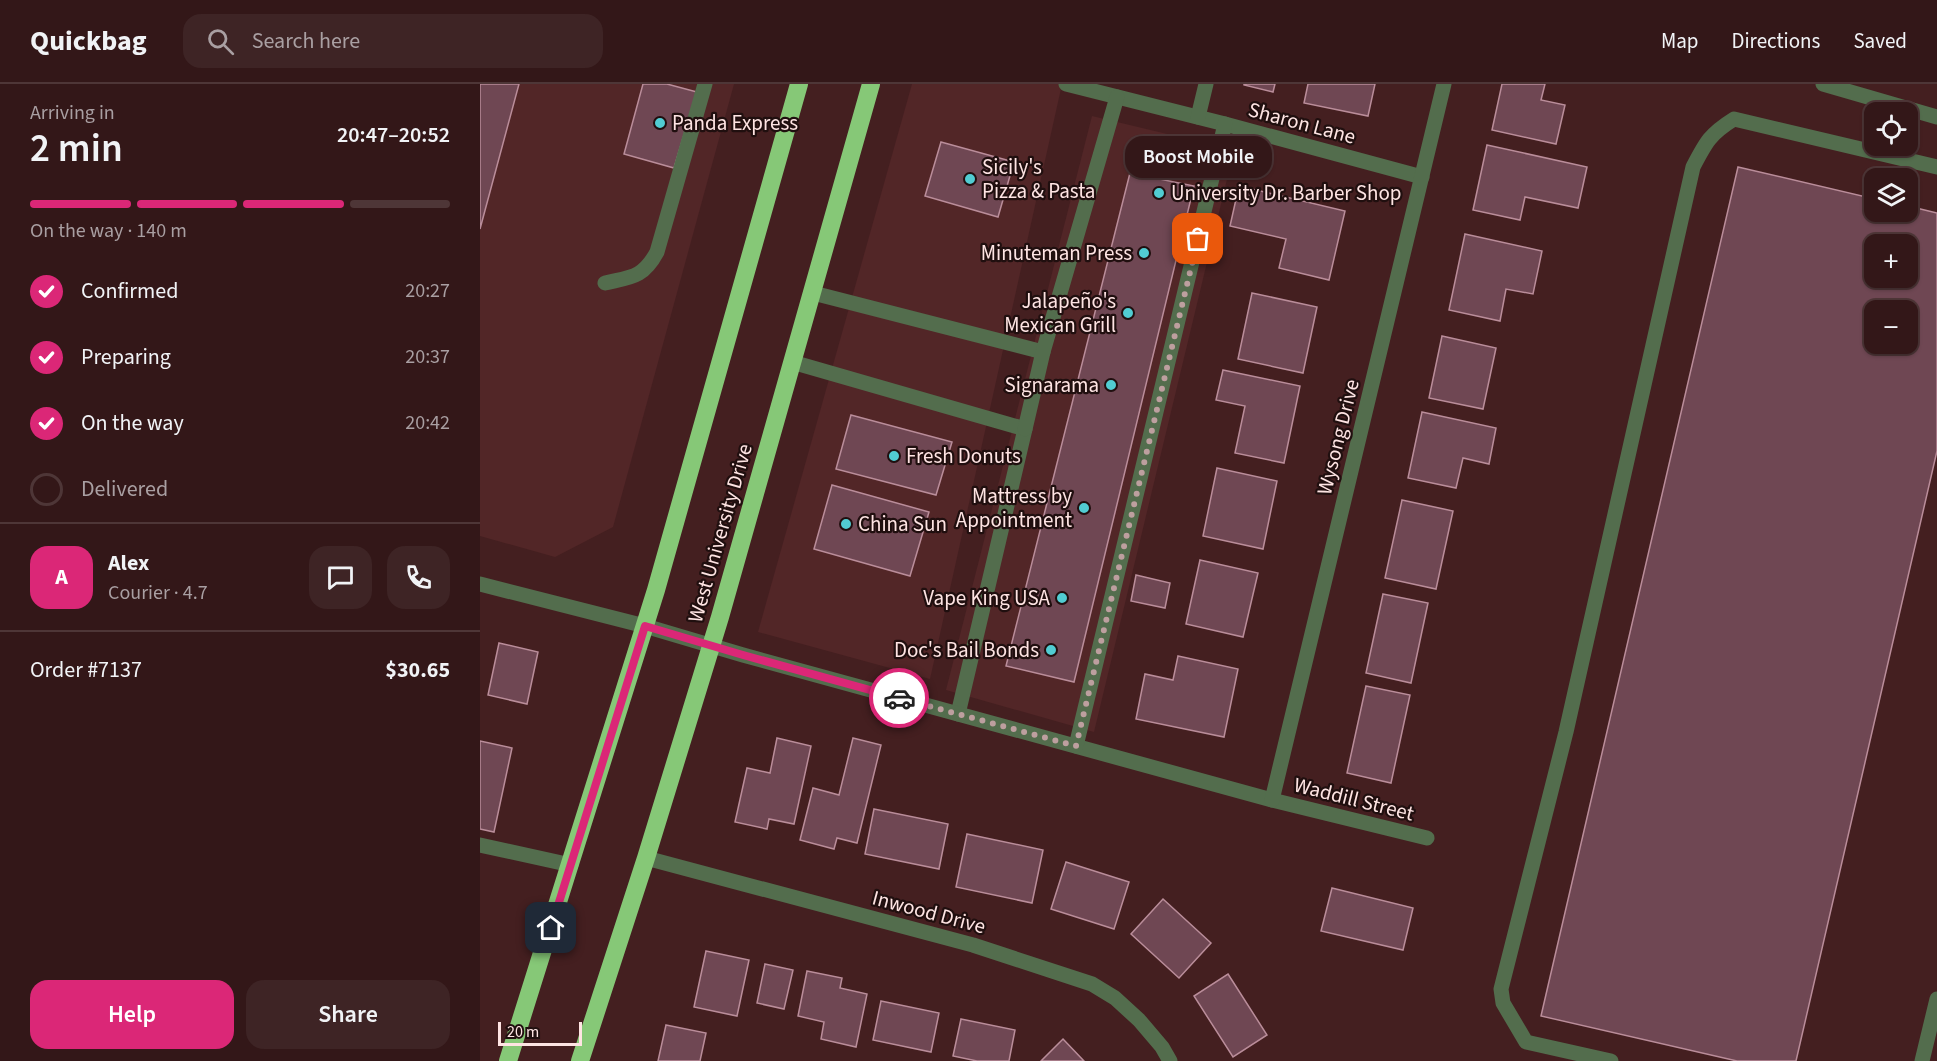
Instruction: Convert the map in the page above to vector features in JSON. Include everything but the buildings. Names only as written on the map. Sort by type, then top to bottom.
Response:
[{"type":"highway","points":[[508,1061],[645,626],[799,84]]},
{"type":"highway","name":"West University Drive","points":[[580,1061],[646,858],[711,646],[871,84]]},
{"type":"street","points":[[605,282],[638,275],[648,267],[657,252],[705,84]]},
{"type":"street","name":"Sharon Lane","points":[[1066,84],[1422,177]]},
{"type":"street","points":[[1198,117],[1206,84]]},
{"type":"street","name":"Wysong Drive","points":[[1272,800],[1444,84]]},
{"type":"street","points":[[1823,84],[1937,117]]},
{"type":"street","points":[[958,714],[1043,352],[1117,97]]},
{"type":"street","points":[[1611,1061],[1526,1041],[1503,1003],[1501,989],[1569,721],[1693,167],[1705,143],[1716,130],[1734,118],[1937,167]]},
{"type":"street","points":[[1076,746],[1225,124]]},
{"type":"street","points":[[813,293],[1043,352]]},
{"type":"street","points":[[792,362],[1024,429]]},
{"type":"street","name":"Waddill Street","points":[[480,584],[645,626],[1272,800],[1427,838]]},
{"type":"street","points":[[480,845],[571,865]]},
{"type":"street","name":"Inwood Drive","points":[[646,858],[973,945],[1092,984],[1115,998],[1139,1020],[1162,1047],[1170,1061]]},
{"type":"street","points":[[1922,1061],[1937,999]]},
{"type":"shaded area","points":[[480,84],[734,84],[613,527],[555,557],[480,536]]},
{"type":"shaded area","points":[[912,84],[1062,84],[930,679],[758,632]]},
{"type":"shaded area","points":[[1092,116],[1234,150],[1094,732],[946,690]]},
{"type":"way so far","points":[[899,698],[1076,746],[1198,239]]},
{"type":"place","name":"Panda Express","points":[[660,123]]},
{"type":"place","name":"Sicily's Pizza & Pasta","points":[[970,179]]},
{"type":"place","name":"University Dr. Barber Shop","points":[[1159,193]]},
{"type":"place","name":"Boost Mobile","points":[[1198,239]]},
{"type":"place","name":"Minuteman Press","points":[[1144,253]]},
{"type":"place","name":"Jalapeño's Mexican Grill","points":[[1128,313]]},
{"type":"place","name":"Signarama","points":[[1111,385]]},
{"type":"place","name":"Fresh Donuts","points":[[894,456]]},
{"type":"place","name":"Mattress by Appointment","points":[[1084,508]]},
{"type":"place","name":"China Sun","points":[[846,524]]},
{"type":"place","name":"Vape King USA","points":[[1062,598]]},
{"type":"place","name":"Doc's Bail Bonds","points":[[1051,650]]},
{"type":"route","points":[[551,928],[645,626],[899,698]]}]
